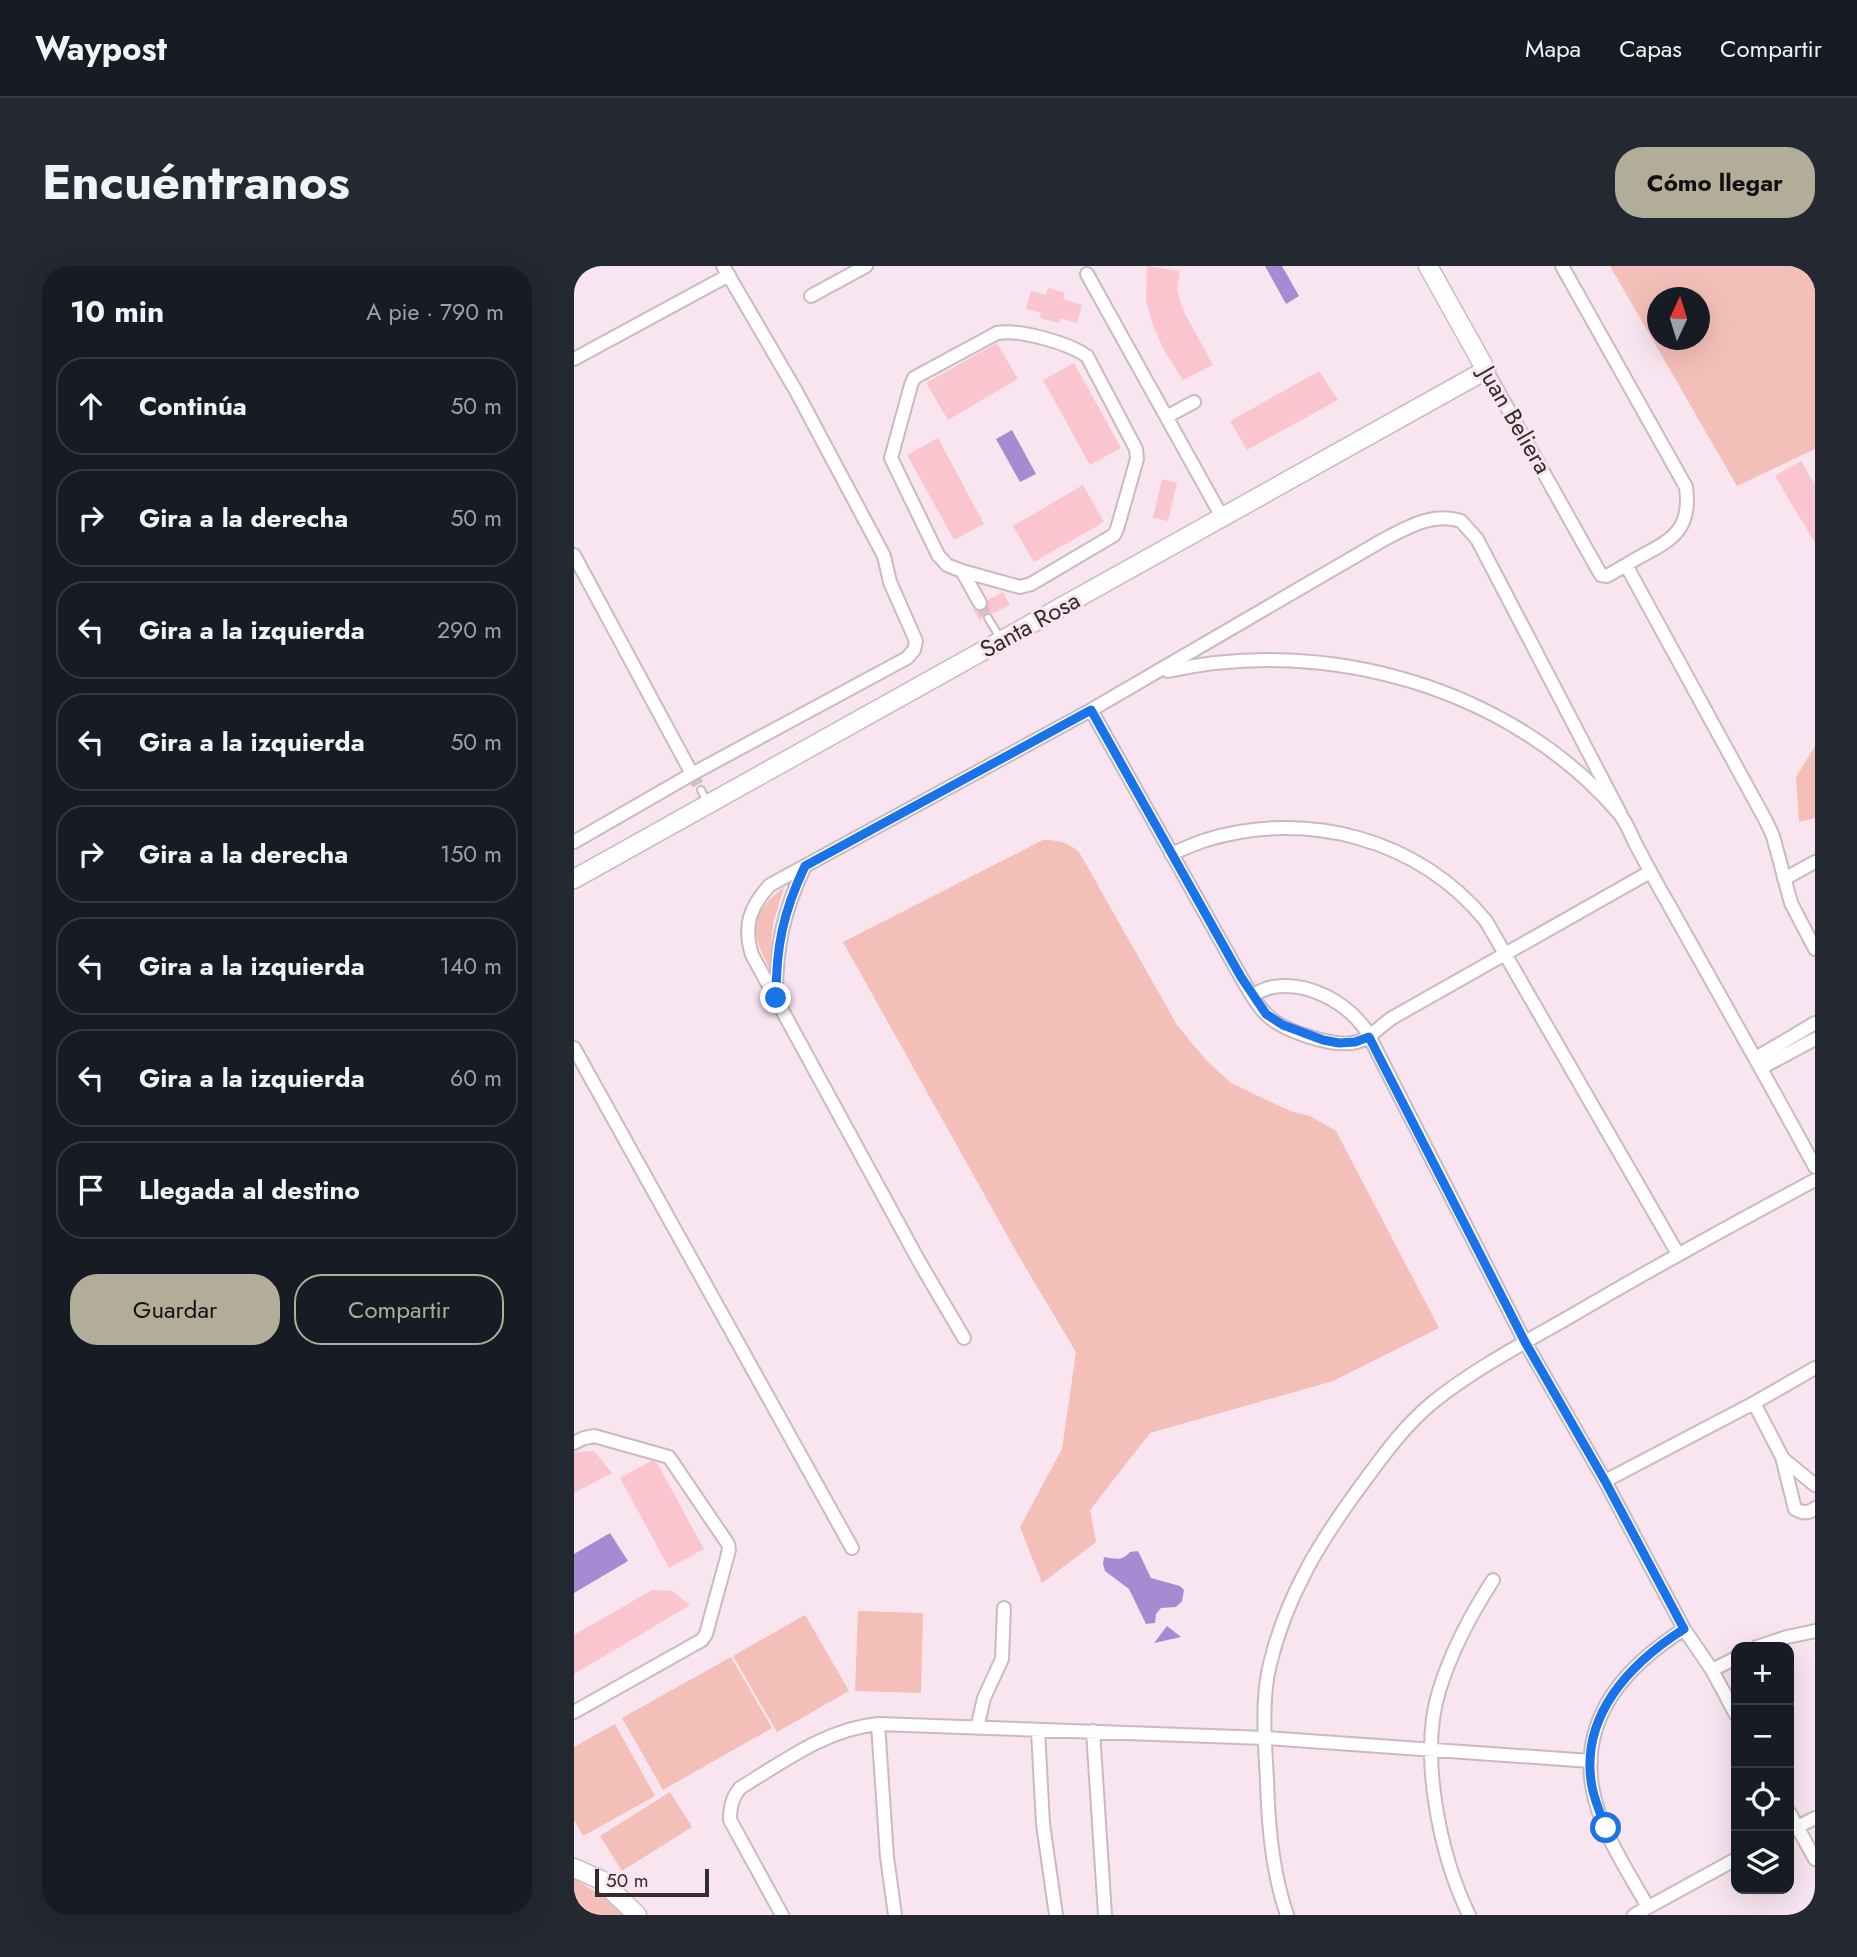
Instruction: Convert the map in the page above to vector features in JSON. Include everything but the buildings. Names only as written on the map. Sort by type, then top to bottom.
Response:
[{"type":"street","points":[[811,296],[866,266]]},
{"type":"street","name":"Juan Beliera","points":[[1428,266],[1601,575],[1607,576],[1626,565]]},
{"type":"street","points":[[1562,266],[1686,487],[1687,511],[1685,522],[1679,531],[1626,565],[1766,821],[1773,836],[1791,903],[1815,949]]},
{"type":"street","points":[[574,359],[726,271],[796,391],[884,556],[890,582],[916,641],[914,650],[907,658],[692,774],[574,842]]},
{"type":"street","points":[[1087,274],[1222,517]]},
{"type":"street","points":[[962,571],[1020,587],[1031,584],[1114,535],[1137,458],[1136,449],[1087,356],[1077,350],[1011,331],[997,333],[914,378],[911,385],[891,457],[938,555],[947,565],[962,571],[979,603]]},
{"type":"street","name":"Santa Rosa","points":[[574,878],[705,797],[1002,641],[1486,370]]},
{"type":"street","points":[[1168,416],[1194,402]]},
{"type":"street","points":[[964,1338],[920,1263],[752,955],[747,933],[749,917],[756,900],[771,885],[1091,710],[1383,540],[1416,523],[1438,517],[1461,521],[1471,529],[1477,539],[1650,872],[1815,1167]]},
{"type":"street","points":[[574,555],[692,774]]},
{"type":"street","points":[[1154,674],[1220,662],[1277,660],[1358,669],[1406,681],[1480,709],[1527,734],[1591,783],[1620,813]]},
{"type":"street","points":[[1091,710],[1252,995],[1266,1014],[1302,1033],[1339,1043],[1355,1042],[1369,1037],[1385,1023],[1650,872]]},
{"type":"street","points":[[1171,854],[1206,840],[1242,831],[1320,828],[1354,835],[1392,850],[1443,878],[1469,901],[1486,921],[1678,1254]]},
{"type":"street","points":[[1784,879],[1815,862]]},
{"type":"street","points":[[776,998],[779,940],[790,898],[805,866]]},
{"type":"street","points":[[1252,995],[1272,987],[1286,986],[1312,991],[1334,1000],[1357,1017],[1525,1342],[1605,1481],[1684,1629],[1712,1670],[1731,1706]]},
{"type":"street","points":[[1758,1063],[1815,1023]]},
{"type":"street","points":[[1758,1063],[1815,1039]]},
{"type":"street","points":[[574,1048],[852,1548]]},
{"type":"street","points":[[1287,1915],[1279,1893],[1267,1797],[1265,1738],[1269,1666],[1293,1595],[1324,1537],[1391,1444],[1443,1395],[1525,1342],[1678,1254],[1815,1180]]},
{"type":"street","points":[[1605,1481],[1815,1368]]},
{"type":"street","points":[[1754,1403],[1782,1457],[1795,1509],[1811,1512],[1815,1508]]},
{"type":"street","points":[[574,1443],[584,1437],[594,1436],[669,1457],[728,1544],[729,1550],[706,1634],[702,1640],[574,1712]]},
{"type":"street","points":[[1782,1457],[1815,1485]]},
{"type":"street","points":[[1469,1915],[1450,1868],[1439,1828],[1433,1788],[1434,1712],[1442,1682],[1476,1607],[1493,1580]]},
{"type":"street","points":[[977,1728],[984,1698],[1002,1659],[1004,1608]]},
{"type":"street","points":[[1648,1907],[1606,1828],[1592,1784],[1593,1736],[1600,1714],[1625,1677],[1661,1644],[1684,1629]]},
{"type":"street","points":[[1772,1642],[1815,1631]]},
{"type":"street","points":[[1712,1670],[1731,1660]]},
{"type":"street","points":[[782,1915],[730,1820],[734,1795],[740,1788],[838,1732],[859,1726],[878,1724],[1265,1738],[1591,1761]]},
{"type":"street","points":[[878,1724],[887,1857],[895,1915]]},
{"type":"street","points":[[1038,1731],[1043,1824],[1056,1915]]},
{"type":"street","points":[[1093,1731],[1105,1915]]},
{"type":"street","points":[[1794,1828],[1815,1818]]},
{"type":"street","points":[[1794,1830],[1815,1860]]},
{"type":"street","points":[[1634,1915],[1731,1862]]},
{"type":"street","points":[[574,1868],[601,1880],[637,1915]]},
{"type":"lane","points":[[988,618],[1002,641]]},
{"type":"shaded area","points":[[1265,266],[1282,266],[1299,296],[1286,304]]},
{"type":"shaded area","points":[[1610,266],[1815,266],[1815,449],[1737,486],[1658,350],[1710,350],[1710,287],[1647,287],[1647,330]]},
{"type":"shaded area","points":[[1012,430],[1036,474],[1020,482],[996,439]]},
{"type":"shaded area","points":[[1815,746],[1815,818],[1799,822],[1796,777]]},
{"type":"shaded area","points":[[1043,840],[1063,842],[1079,852],[1177,1025],[1205,1059],[1231,1083],[1290,1111],[1310,1116],[1336,1131],[1439,1328],[1333,1381],[1150,1433],[1090,1510],[1096,1542],[1042,1583],[1020,1527],[1062,1449],[1076,1352],[1021,1260],[843,942]]},
{"type":"shaded area","points":[[784,887],[773,924],[769,968],[755,932],[756,923],[764,906]]},
{"type":"shaded area","points":[[610,1533],[628,1561],[574,1593],[574,1554]]},
{"type":"shaded area","points":[[1138,1551],[1151,1578],[1180,1586],[1184,1590],[1182,1601],[1176,1607],[1161,1608],[1156,1614],[1155,1623],[1146,1624],[1129,1589],[1105,1571],[1103,1564],[1104,1557],[1118,1559]]},
{"type":"shaded area","points":[[858,1611],[923,1613],[921,1693],[855,1691]]},
{"type":"shaded area","points":[[805,1615],[849,1691],[777,1732],[733,1656]]},
{"type":"shaded area","points":[[1167,1626],[1181,1637],[1154,1643]]},
{"type":"shaded area","points":[[731,1657],[772,1728],[663,1790],[622,1718]]},
{"type":"shaded area","points":[[615,1724],[655,1796],[583,1836],[574,1820],[574,1747]]},
{"type":"shaded area","points":[[670,1792],[692,1827],[622,1871],[600,1836]]},
{"type":"shaded area","points":[[574,1879],[603,1896],[624,1915],[574,1915]]},
{"type":"tunnel","points":[[980,603],[988,618]]},
{"type":"tunnel","points":[[692,774],[701,790]]},
{"type":"route","points":[[776,998],[779,940],[790,898],[805,866],[1091,710],[1241,977],[1266,1014],[1283,1025],[1323,1040],[1355,1042],[1369,1037],[1525,1342],[1605,1481],[1684,1629],[1661,1644],[1625,1677],[1600,1714],[1593,1736],[1592,1784],[1606,1828]]}]
